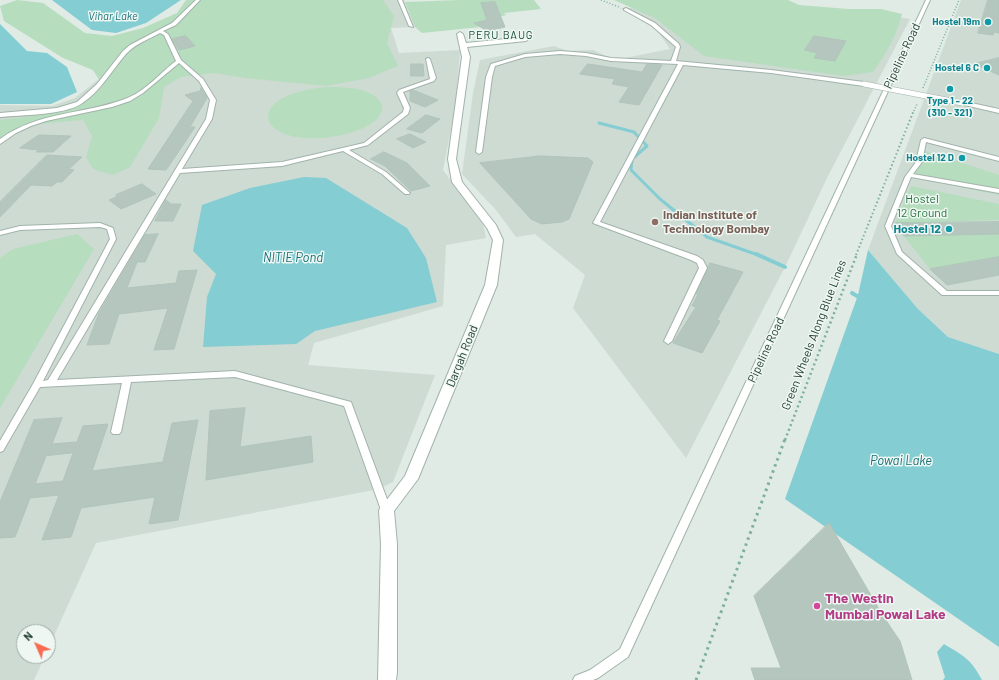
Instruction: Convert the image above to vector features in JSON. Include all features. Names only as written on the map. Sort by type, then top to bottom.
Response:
[{"type":"street","name":"Dargah Road","points":[[386,510],[411,479],[491,285],[498,240],[492,227],[457,182],[452,159],[466,57],[462,39],[526,39]]},
{"type":"street","points":[[386,510],[389,544],[387,680]]},
{"type":"lane","points":[[0,115],[58,110],[79,103],[99,85],[125,52],[132,46],[174,24],[198,0]]},
{"type":"lane","points":[[400,0],[411,26]]},
{"type":"lane","name":"Pipeline Road","points":[[579,680],[594,674],[624,653],[736,416],[928,0]]},
{"type":"lane","points":[[626,9],[661,29],[677,45],[678,47],[673,62]]},
{"type":"lane","points":[[51,383],[209,119],[213,100],[201,80],[179,61],[166,34],[161,32]]},
{"type":"lane","points":[[479,152],[489,77],[493,65],[507,59],[556,53],[586,54],[614,60],[673,62],[811,76],[864,84],[999,111]]},
{"type":"lane","points":[[178,171],[282,164],[366,144],[406,113],[407,108],[400,93],[405,89],[432,80],[433,78],[428,59]]},
{"type":"lane","points":[[0,142],[25,127],[46,120],[90,112],[129,100],[147,88],[179,61]]},
{"type":"lane","points":[[668,341],[703,268],[700,262],[694,258],[596,222],[681,63]]},
{"type":"lane","points":[[999,159],[924,140],[919,162],[909,175],[888,226],[899,252],[945,293],[999,293]]},
{"type":"lane","points":[[344,149],[384,173],[407,193]]},
{"type":"lane","points":[[909,175],[999,191]]},
{"type":"lane","points":[[0,233],[28,227],[100,225],[110,228],[113,239],[37,384],[0,449]]},
{"type":"lane","points":[[37,384],[235,374],[348,404],[386,510]]},
{"type":"lane","points":[[116,432],[127,379]]},
{"type":"path","points":[[602,0],[606,3],[626,9]]},
{"type":"path","points":[[922,90],[959,0]]},
{"type":"path","name":"Green Wheels Along Blue Lines","points":[[696,680],[758,509],[828,324],[918,102]]},
{"type":"shaded area","points":[[189,0],[404,0],[415,27],[391,28],[399,53],[460,50],[456,103],[443,170],[483,224],[486,238],[446,245],[443,306],[314,343],[308,365],[435,375],[393,482],[379,489],[96,543],[56,631],[56,624],[16,624],[16,664],[41,664],[34,680],[0,680],[0,105],[52,106],[75,98],[168,24]]},
{"type":"shaded area","points":[[961,0],[999,0],[999,354],[948,337],[918,309],[868,250]]},
{"type":"shaded area","name":"Indian Institute of Technology Bombay","points":[[620,8],[815,9],[858,11],[910,19],[827,178],[785,267],[686,458],[573,308],[585,275],[535,234],[516,237],[496,210],[462,174],[473,93],[480,60],[554,46],[568,51],[593,50],[615,60],[670,49],[657,30]]},
{"type":"green space","points":[[17,0],[43,3],[85,33],[112,36],[143,28],[177,13],[186,0],[383,0],[394,16],[387,43],[398,66],[369,78],[326,86],[245,78],[214,73],[181,77],[164,87],[159,118],[130,167],[113,175],[93,169],[86,157],[92,136],[83,120],[25,125],[0,144],[0,120],[42,115],[79,102],[103,86],[93,70],[63,58],[4,21],[0,6]]},
{"type":"green space","points":[[534,0],[541,9],[504,13],[506,15],[475,23],[480,27],[422,33],[415,27],[405,2]]},
{"type":"green space","points":[[614,0],[788,0],[799,5],[848,9],[881,9],[902,14],[897,30],[890,44],[873,72],[843,76],[704,56],[655,18]]},
{"type":"green space","points":[[325,87],[357,89],[372,94],[382,105],[381,113],[375,121],[365,127],[344,135],[331,137],[304,138],[291,136],[272,126],[268,116],[273,106],[278,101],[310,89]]},
{"type":"green space","name":"Hostel 12 Ground","points":[[925,151],[999,175],[999,195],[913,177]]},
{"type":"green space","name":"Hostel 12 Ground","points":[[911,186],[999,204],[999,220],[895,223]]},
{"type":"green space","points":[[77,234],[94,249],[0,408],[0,258],[13,249]]},
{"type":"green space","name":"Hostel 12 Ground","points":[[999,234],[999,257],[930,269],[904,236]]},
{"type":"water","name":"Vihar Lake","points":[[52,0],[181,0],[146,23],[116,33],[92,30]]},
{"type":"water","points":[[0,24],[27,51],[47,53],[67,67],[77,92],[51,104],[0,104]]},
{"type":"water","name":"NITIE Pond","points":[[304,177],[326,178],[407,228],[426,258],[437,302],[315,331],[296,344],[203,347],[207,297],[216,274],[193,251],[202,205],[250,188]]},
{"type":"water","name":"Powai Lake","points":[[868,250],[918,309],[948,337],[999,354],[999,647],[785,499],[858,295]]},
{"type":"water","points":[[944,644],[966,659],[974,667],[982,680],[943,680],[945,677],[937,652]]},
{"type":"building","name":"Hostel 19m","points":[[988,0],[999,0],[999,33],[994,32],[993,35],[978,33]]},
{"type":"building","points":[[495,2],[505,27],[487,31],[474,23],[487,20],[481,3]]},
{"type":"building","points":[[186,36],[195,46],[179,50],[172,39]]},
{"type":"building","points":[[814,36],[846,41],[835,61],[814,58],[817,53],[805,50]]},
{"type":"building","points":[[999,58],[999,75],[974,64]]},
{"type":"building","points":[[411,64],[423,64],[424,76],[411,76]]},
{"type":"building","points":[[588,64],[642,72],[647,64],[662,65],[639,105],[619,102],[629,87],[612,84],[615,79],[580,74]]},
{"type":"building","points":[[201,88],[207,98],[190,127],[195,127],[166,170],[148,169],[193,101],[185,95],[200,91]]},
{"type":"building","points":[[413,90],[438,100],[425,107],[410,101],[410,91]]},
{"type":"building","points":[[426,115],[440,119],[422,133],[407,129]]},
{"type":"building","points":[[410,134],[426,142],[413,148],[397,139]]},
{"type":"building","points":[[39,135],[71,136],[53,152],[36,152],[39,150],[20,148]]},
{"type":"building","points":[[384,152],[407,163],[430,186],[411,191],[385,166],[371,159]]},
{"type":"building","points":[[47,155],[82,157],[69,169],[74,170],[62,182],[57,182],[52,186],[31,185],[0,217],[0,202]]},
{"type":"building","points":[[540,156],[588,158],[593,162],[569,219],[562,222],[542,224],[531,219],[480,163]]},
{"type":"building","points":[[142,184],[156,194],[121,209],[109,200],[118,196],[116,195]]},
{"type":"building","points":[[166,200],[171,204],[181,204],[173,221],[155,221]]},
{"type":"building","name":"Hostel 12","points":[[999,222],[999,234],[904,236],[895,223]]},
{"type":"building","points":[[158,234],[145,262],[137,262],[127,288],[176,283],[179,271],[197,270],[174,349],[154,350],[168,308],[119,314],[109,344],[87,345],[99,313],[145,235]]},
{"type":"building","name":"Hostel 12","points":[[999,257],[999,275],[947,285],[930,269]]},
{"type":"building","points":[[710,263],[743,272],[717,320],[720,321],[702,353],[673,343],[696,307],[692,306]]},
{"type":"building","points":[[245,408],[240,447],[311,436],[313,462],[206,480],[210,411]]},
{"type":"building","points":[[62,418],[52,444],[77,442],[83,426],[108,424],[92,471],[163,462],[172,423],[198,420],[178,520],[149,524],[155,497],[81,508],[71,537],[42,540],[59,495],[30,498],[15,537],[0,538],[0,502],[34,420]],"holes":[[[73,453],[63,481],[35,484],[46,456]]]},
{"type":"building","name":"The Westin Mumbai Powai Lake","points":[[829,523],[883,616],[900,641],[912,680],[755,680],[751,668],[781,668],[754,596]]},
{"type":"waterway","points":[[599,123],[634,132],[647,146],[632,159],[631,170],[660,199],[707,237],[758,255]]},
{"type":"waterway","points":[[756,254],[785,267]]},
{"type":"waterway","points":[[852,293],[862,299]]},
{"type":"place","name":"Hostel 19m","points":[[988,22]]},
{"type":"place","name":"Hostel 6 C","points":[[987,68]]},
{"type":"place","name":"Type 1 - 22 (310 - 321)","points":[[950,89]]},
{"type":"place","name":"Hostel 12 D","points":[[962,158]]},
{"type":"place","name":"Indian Institute of Technology Bombay","points":[[655,222]]},
{"type":"place","name":"Hostel 12","points":[[949,229]]},
{"type":"place","name":"The Westin Mumbai Powai Lake","points":[[817,606]]},
{"type":"district","name":"PERU BAUG","points":[[501,35]]}]
